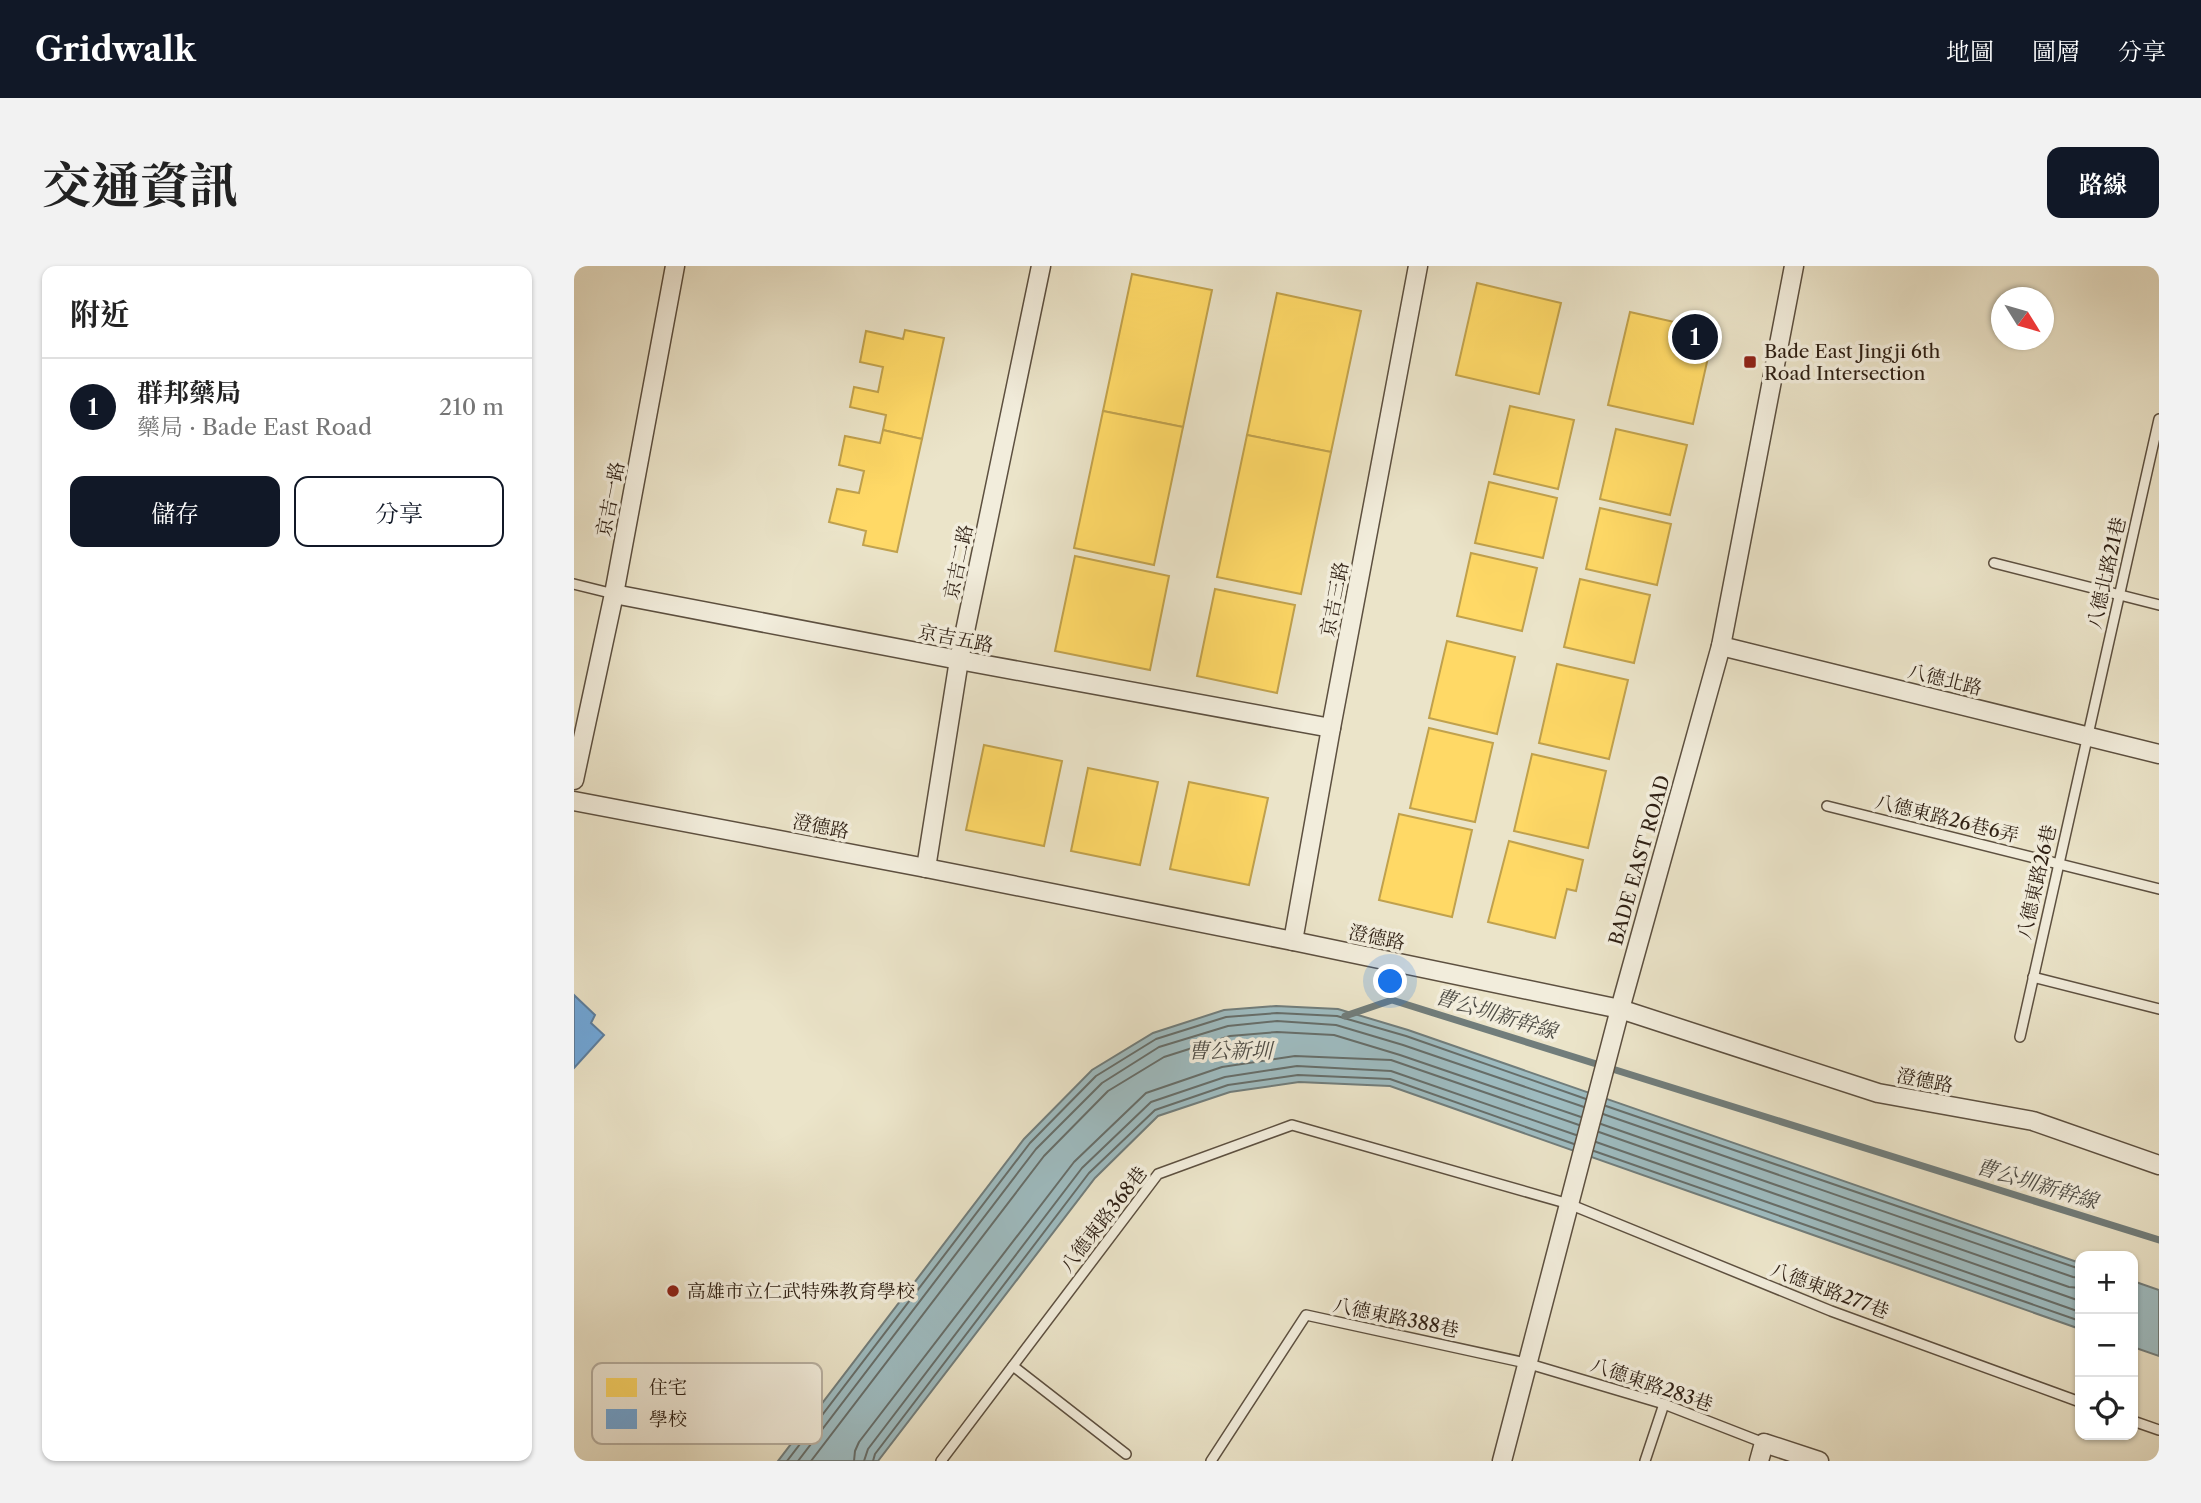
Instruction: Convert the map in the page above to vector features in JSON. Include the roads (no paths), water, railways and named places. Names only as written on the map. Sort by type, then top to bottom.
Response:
[{"type":"street","name":"京吉一路","points":[[574,780],[614,594],[675,266]]},
{"type":"street","name":"京吉二路","points":[[926,868],[959,660],[1041,266]]},
{"type":"street","name":"京吉三路","points":[[1293,941],[1418,266]]},
{"type":"street","name":"BADE EAST ROAD","points":[[1502,1461],[1620,1009],[1721,646],[1788,267]]},
{"type":"street","name":"京吉五路","points":[[614,594],[1331,728]]},
{"type":"street","name":"八德北路","points":[[1721,646],[2159,754]]},
{"type":"street","name":"澄德路","points":[[574,801],[926,868],[1620,1009],[1878,1093],[2032,1121],[2159,1165]]},
{"type":"street","points":[[1762,1452],[1819,1461]]},
{"type":"lane","name":"八德北路21巷","points":[[2087,735],[2119,596],[2154,464],[2159,419]]},
{"type":"lane","points":[[1994,563],[2159,605]]},
{"type":"lane","name":"京吉五路","points":[[574,584],[614,594]]},
{"type":"lane","name":"八德東路26巷","points":[[2020,1037],[2087,735]]},
{"type":"lane","name":"八德東路26巷6弄","points":[[1827,806],[2159,890]]},
{"type":"lane","points":[[2033,977],[2159,1009]]},
{"type":"lane","name":"八德東路368巷","points":[[942,1461],[1158,1174],[1292,1125],[1569,1204]]},
{"type":"lane","name":"八德東路277巷","points":[[1569,1204],[1831,1311],[2075,1400]]},
{"type":"lane","name":"八德東路388巷","points":[[1211,1461],[1306,1315],[1526,1363]]},
{"type":"lane","name":"八德東路283巷","points":[[1526,1363],[1664,1404],[1762,1452]]},
{"type":"lane","points":[[1013,1366],[1126,1454]]},
{"type":"lane","points":[[1645,1461],[1664,1404]]},
{"type":"lane","points":[[2138,1423],[2159,1430]]},
{"type":"water","name":"曹公新圳","points":[[1276,1006],[1338,1009],[1408,1030],[2075,1261],[2075,1327],[1390,1086],[1299,1082],[1230,1092],[1158,1116],[1095,1178],[878,1461],[778,1461],[791,1444],[822,1444],[822,1403],[1024,1139],[1092,1070],[1153,1033],[1224,1010]]},
{"type":"water","points":[[2138,1283],[2159,1290],[2159,1356],[2138,1349]]},
{"type":"waterway","name":"曹公圳新幹線","points":[[1345,1016],[1392,1000],[2159,1240]]},
{"type":"place","name":"群邦藥局","points":[[1695,337]]},
{"type":"place","name":"Bade East Jingji 6th Road Intersection","points":[[1750,362]]},
{"type":"place","name":"高雄市立仁武特殊教育學校","points":[[673,1291]]}]
